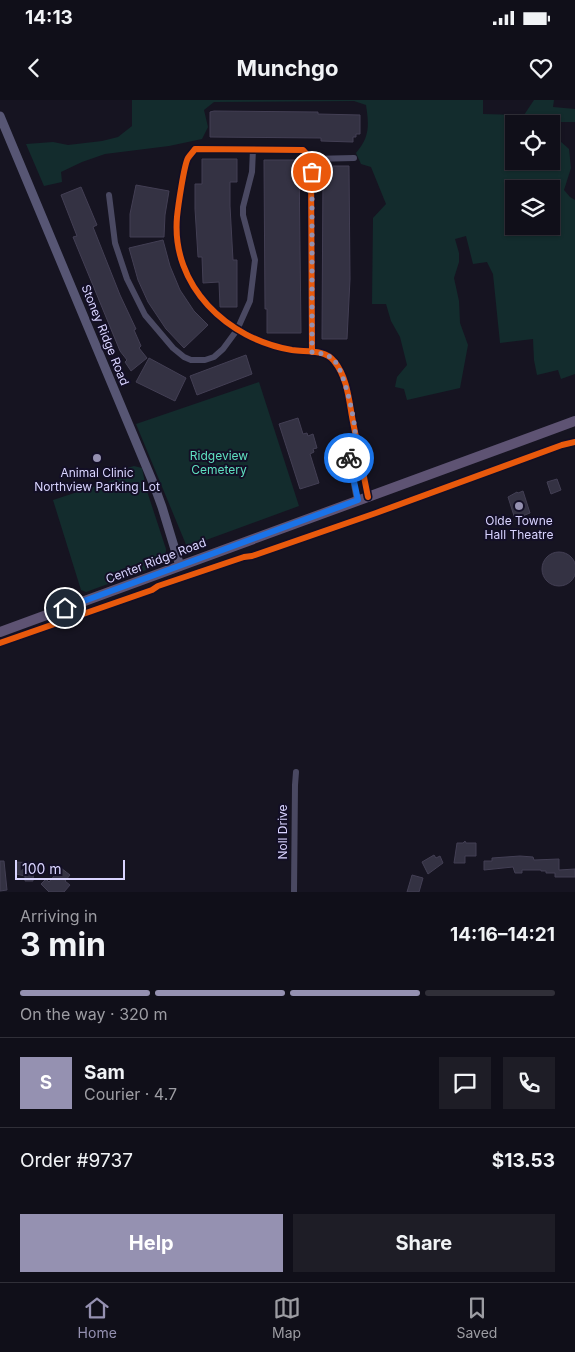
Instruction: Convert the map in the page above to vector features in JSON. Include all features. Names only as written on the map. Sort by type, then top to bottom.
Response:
[{"type":"main road","name":"Center Ridge Road","points":[[0,632],[575,421]]},
{"type":"street","name":"Stoney Ridge Road","points":[[0,116],[154,485],[180,566]]},
{"type":"street","points":[[312,352],[310,158],[302,150],[196,149],[187,158],[178,211],[176,234],[185,273],[206,305],[237,330],[261,342],[292,350],[325,354],[334,360],[344,379],[368,497]]},
{"type":"street","points":[[109,196],[115,243],[127,279],[145,316],[173,348],[191,360],[204,360],[214,357],[237,330],[250,301],[254,272],[254,252],[243,215],[244,199],[252,172],[254,149]]},
{"type":"street","points":[[310,158],[354,158]]},
{"type":"street","points":[[355,433],[348,453],[358,500]]},
{"type":"street","name":"Noll Drive","points":[[294,892],[296,772]]},
{"type":"green space","points":[[132,100],[483,100],[483,114],[524,115],[505,115],[505,170],[560,170],[560,141],[569,149],[571,168],[564,190],[575,200],[575,374],[561,379],[558,370],[537,375],[533,339],[500,343],[493,274],[487,262],[473,264],[466,236],[455,239],[459,253],[459,262],[454,278],[459,301],[460,323],[468,345],[460,388],[407,400],[404,389],[395,387],[397,377],[407,365],[400,337],[391,321],[386,304],[372,304],[373,218],[386,204],[371,167],[361,164],[356,153],[366,136],[368,119],[366,105],[354,101],[214,102],[204,110],[208,127],[202,139],[169,146],[105,154],[61,172],[62,182],[44,186],[26,144],[53,142],[68,145],[118,137],[132,126]]},
{"type":"green space","points":[[534,100],[554,100],[553,107],[575,109],[575,122],[560,122],[560,115],[524,115]]},
{"type":"green space","name":"Ridgeview Cemetery","points":[[259,382],[299,506],[187,547],[136,424]]},
{"type":"green space","points":[[134,466],[142,468],[146,488],[166,549],[165,560],[157,566],[86,592],[81,590],[53,500],[123,477],[121,470]]},
{"type":"building","points":[[210,112],[318,112],[318,114],[360,115],[360,134],[356,134],[356,137],[353,137],[353,142],[321,141],[321,138],[210,137]]},
{"type":"building","points":[[202,159],[237,159],[237,182],[230,182],[230,206],[233,260],[237,260],[237,307],[220,307],[219,282],[203,283],[202,257],[198,257],[195,209],[195,184],[202,184]]},
{"type":"building","points":[[264,160],[299,160],[301,333],[267,333],[267,309],[265,309]]},
{"type":"building","points":[[323,166],[349,166],[350,279],[347,339],[322,339]]},
{"type":"building","points":[[136,185],[169,191],[164,237],[130,237],[130,214]]},
{"type":"building","points":[[81,187],[97,225],[93,227],[120,295],[136,329],[134,330],[141,346],[139,348],[147,358],[131,371],[125,362],[127,360],[120,351],[73,237],[77,236],[61,195]]},
{"type":"building","points":[[163,240],[170,266],[180,290],[194,311],[208,325],[184,348],[166,329],[148,302],[138,280],[129,248]]},
{"type":"building","points":[[246,355],[252,374],[197,395],[190,376]]},
{"type":"building","points":[[149,358],[186,378],[175,401],[136,382]]},
{"type":"building","points":[[298,418],[303,434],[307,433],[308,436],[313,434],[317,448],[313,449],[314,452],[310,454],[319,483],[300,489],[279,424]]},
{"type":"building","points":[[557,479],[561,490],[551,494],[547,482]]},
{"type":"building","points":[[523,491],[530,513],[515,519],[508,497]]},
{"type":"building","points":[[559,552],[566,553],[571,557],[575,562],[575,576],[571,581],[566,585],[559,586],[552,585],[547,581],[543,576],[542,569],[543,562],[547,557],[552,553]]},
{"type":"building","points":[[465,841],[466,843],[476,843],[476,856],[465,856],[465,863],[454,863],[457,843]]},
{"type":"building","points":[[434,855],[436,858],[440,856],[443,863],[428,874],[422,862]]},
{"type":"building","points":[[533,857],[534,860],[559,859],[559,870],[575,869],[575,877],[555,877],[555,873],[546,873],[546,871],[541,870],[522,870],[522,873],[515,873],[513,867],[484,870],[484,861],[492,861],[492,858]]},
{"type":"building","points":[[0,861],[4,861],[7,890],[0,891]]},
{"type":"building","points":[[16,862],[34,863],[33,881],[25,881],[25,876],[16,874]]},
{"type":"building","points":[[61,868],[70,875],[65,881],[70,885],[64,892],[49,892],[41,884],[46,879],[49,882]]},
{"type":"building","points":[[412,875],[423,878],[419,892],[407,892]]},
{"type":"cycle path","points":[[312,352],[311,159],[303,150],[195,149],[186,162],[177,217],[178,242],[183,265],[194,287],[208,305],[225,321],[246,334],[268,344],[297,351],[326,354],[334,361],[339,368],[347,390],[368,497]]},
{"type":"cycle path","points":[[0,643],[152,590],[158,586],[252,556],[575,442]]},
{"type":"way so far","points":[[312,172],[312,352],[325,354],[334,360],[344,379],[355,433],[348,453],[349,458]]},
{"type":"place","name":"Animal Clinic Northview Parking Lot","points":[[97,458]]},
{"type":"place","name":"Olde Towne Hall Theatre","points":[[519,506]]},
{"type":"route","points":[[65,608],[358,500],[349,458]]}]
